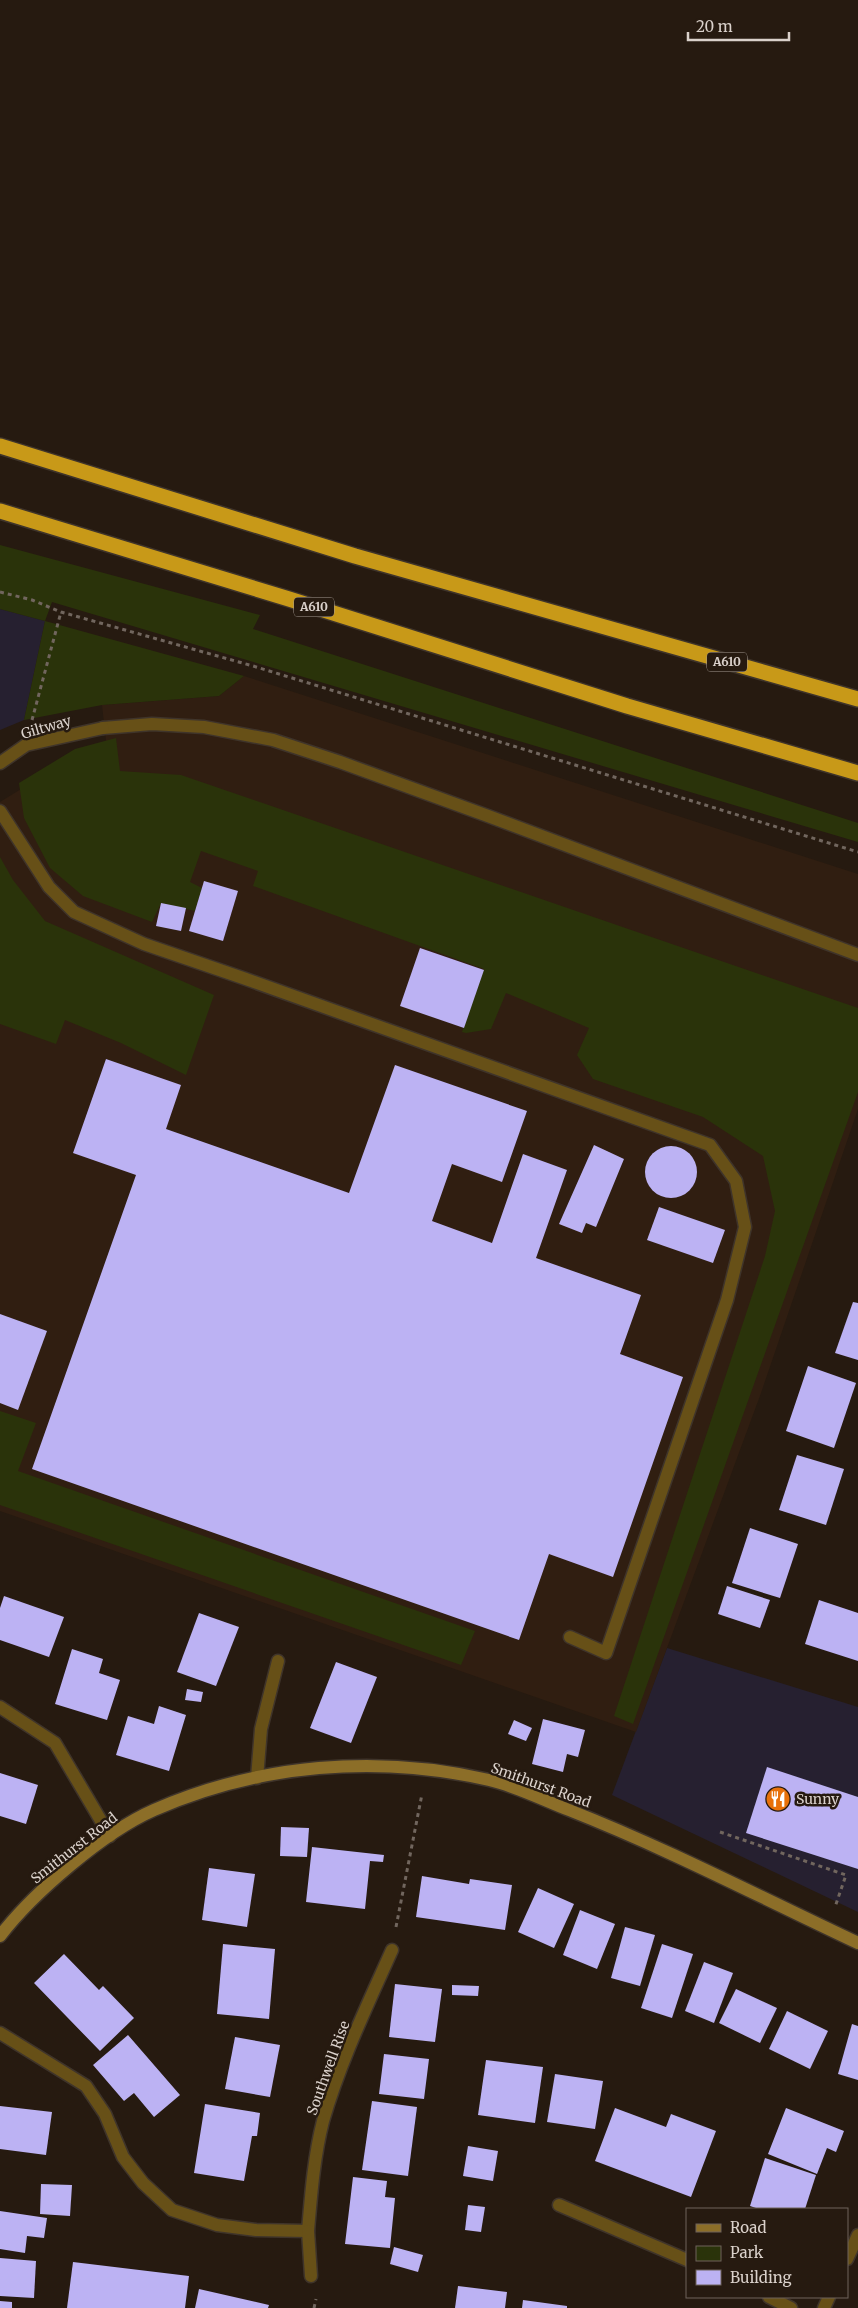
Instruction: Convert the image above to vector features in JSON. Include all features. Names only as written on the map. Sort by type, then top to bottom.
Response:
[{"type":"highway","name":"A610","points":[[0,446],[355,556],[858,699]]},
{"type":"highway","name":"A610","points":[[0,511],[298,602],[627,706],[858,773]]},
{"type":"street","name":"Giltway","points":[[0,763],[26,745],[103,728],[152,724],[204,726],[273,740],[340,762],[488,816],[858,955]]},
{"type":"street","points":[[0,811],[49,887],[74,912],[144,944],[710,1145],[736,1181],[745,1227],[727,1300],[606,1653],[570,1637]]},
{"type":"street","points":[[257,1778],[261,1729],[278,1661]]},
{"type":"street","points":[[0,1707],[55,1743],[110,1836]]},
{"type":"street","name":"Smithurst Road","points":[[0,1936],[16,1916],[63,1872],[110,1836],[152,1811],[205,1792],[283,1771],[328,1766],[374,1765],[427,1769],[491,1780],[604,1824],[858,1944]]},
{"type":"street","name":"Southwell Rise","points":[[311,2276],[308,2231],[313,2181],[323,2123],[335,2082],[392,1950]]},
{"type":"street","points":[[0,2033],[86,2086],[105,2114],[123,2157],[143,2183],[172,2210],[217,2225],[256,2230],[308,2231]]},
{"type":"street","points":[[559,2205],[686,2260]]},
{"type":"street","points":[[848,2257],[858,2235]]},
{"type":"street","points":[[771,2298],[791,2308]]},
{"type":"path","points":[[0,592],[32,600],[61,612],[253,666],[858,852]]},
{"type":"path","points":[[26,745],[61,612]]},
{"type":"path","points":[[392,1950],[427,1769]]},
{"type":"path","points":[[720,1832],[846,1876],[828,1929]]},
{"type":"shaded area","points":[[0,609],[45,621],[24,720],[0,730]]},
{"type":"shaded area","points":[[244,676],[858,874],[858,1109],[761,1393],[636,1732],[0,1511],[0,802],[26,786],[110,775],[102,705],[219,696]]},
{"type":"shaded area","points":[[667,1648],[858,1707],[858,1912],[612,1795]]},
{"type":"green space","points":[[0,545],[260,615],[253,629],[858,823],[858,842],[52,602],[45,621],[0,609]]},
{"type":"green space","points":[[45,621],[244,676],[219,696],[102,705],[24,720]]},
{"type":"green space","points":[[116,738],[120,771],[181,775],[858,1008],[858,1092],[633,1724],[614,1716],[765,1256],[775,1211],[763,1156],[703,1117],[593,1079],[577,1055],[589,1028],[506,993],[491,1029],[462,1032],[484,969],[253,886],[258,871],[201,851],[190,882],[202,888],[195,911],[161,903],[152,922],[83,896],[50,868],[24,818],[19,783],[75,749]]},
{"type":"green space","points":[[0,857],[13,880],[45,921],[214,995],[186,1075],[121,1043],[65,1020],[56,1044],[0,1024]]},
{"type":"green space","points":[[0,1411],[36,1423],[18,1471],[475,1631],[461,1665],[0,1505]]},
{"type":"building","points":[[204,881],[238,891],[223,941],[189,931]]},
{"type":"building","points":[[161,903],[186,908],[181,931],[156,926]]},
{"type":"building","points":[[420,948],[484,970],[464,1028],[400,1006]]},
{"type":"building","points":[[106,1059],[181,1085],[166,1129],[349,1193],[395,1065],[527,1111],[502,1182],[452,1164],[432,1221],[492,1243],[523,1154],[567,1170],[536,1258],[641,1295],[620,1354],[683,1377],[613,1577],[549,1554],[519,1640],[32,1469],[136,1175],[73,1153]]},
{"type":"building","points":[[594,1145],[624,1159],[596,1227],[586,1223],[582,1233],[559,1224]]},
{"type":"building","points":[[671,1146],[681,1148],[689,1154],[695,1162],[697,1172],[695,1182],[689,1190],[681,1196],[671,1198],[661,1196],[653,1190],[647,1182],[645,1172],[647,1162],[653,1154],[661,1148]]},
{"type":"building","points":[[659,1207],[725,1230],[713,1263],[647,1240]]},
{"type":"building","points":[[853,1302],[858,1303],[858,1360],[835,1353]]},
{"type":"building","points":[[0,1314],[47,1331],[18,1410],[0,1403]]},
{"type":"building","points":[[808,1366],[856,1383],[834,1448],[786,1431]]},
{"type":"building","points":[[797,1455],[844,1469],[826,1525],[779,1510]]},
{"type":"building","points":[[750,1528],[798,1544],[780,1598],[732,1583]]},
{"type":"building","points":[[727,1586],[770,1600],[760,1628],[718,1614]]},
{"type":"building","points":[[4,1596],[64,1617],[49,1657],[0,1640],[0,1608]]},
{"type":"building","points":[[819,1600],[858,1613],[858,1661],[805,1644]]},
{"type":"building","points":[[199,1613],[239,1627],[216,1686],[177,1672]]},
{"type":"building","points":[[72,1649],[103,1659],[99,1673],[120,1680],[107,1720],[55,1704]]},
{"type":"building","points":[[336,1662],[377,1677],[351,1743],[310,1728]]},
{"type":"building","points":[[187,1689],[203,1692],[201,1702],[185,1700]]},
{"type":"building","points":[[159,1706],[186,1715],[169,1771],[116,1755],[128,1716],[154,1724]]},
{"type":"building","points":[[543,1719],[585,1730],[578,1757],[567,1754],[563,1772],[532,1764]]},
{"type":"building","points":[[514,1720],[532,1728],[526,1741],[508,1734]]},
{"type":"building","points":[[767,1767],[858,1797],[858,1869],[746,1833]]},
{"type":"building","points":[[0,1773],[38,1785],[26,1824],[0,1816]]},
{"type":"building","points":[[281,1827],[309,1828],[307,1857],[280,1856]]},
{"type":"building","points":[[312,1847],[384,1855],[383,1862],[370,1861],[365,1909],[306,1902]]},
{"type":"building","points":[[209,1868],[255,1874],[247,1927],[202,1920]]},
{"type":"building","points":[[422,1876],[469,1884],[470,1879],[512,1885],[505,1930],[416,1917]]},
{"type":"building","points":[[538,1888],[574,1904],[554,1948],[518,1932]]},
{"type":"building","points":[[580,1910],[615,1924],[597,1969],[563,1955]]},
{"type":"building","points":[[625,1927],[655,1935],[640,1986],[611,1978]]},
{"type":"building","points":[[223,1944],[275,1949],[269,2019],[217,2014]]},
{"type":"building","points":[[662,1944],[693,1954],[672,2018],[641,2008]]},
{"type":"building","points":[[64,1954],[99,1990],[103,1986],[134,2018],[100,2051],[34,1983]]},
{"type":"building","points":[[704,1962],[733,1973],[714,2023],[685,2011]]},
{"type":"building","points":[[395,1984],[442,1989],[435,2042],[389,2037]]},
{"type":"building","points":[[452,1985],[479,1986],[478,1996],[452,1995]]},
{"type":"building","points":[[736,1989],[777,2008],[760,2043],[719,2023]]},
{"type":"building","points":[[787,2011],[828,2031],[810,2069],[769,2049]]},
{"type":"building","points":[[852,2024],[858,2026],[858,2080],[838,2074]]},
{"type":"building","points":[[128,2035],[180,2095],[154,2117],[134,2093],[124,2101],[93,2065]]},
{"type":"building","points":[[235,2037],[280,2045],[270,2097],[225,2089]]},
{"type":"building","points":[[384,2054],[429,2059],[424,2099],[379,2094]]},
{"type":"building","points":[[486,2060],[543,2067],[535,2123],[478,2115]]},
{"type":"building","points":[[555,2074],[603,2081],[595,2129],[547,2122]]},
{"type":"building","points":[[372,2101],[417,2107],[408,2176],[362,2170]]},
{"type":"building","points":[[205,2104],[260,2113],[257,2136],[252,2136],[244,2181],[194,2173]]},
{"type":"building","points":[[0,2106],[52,2112],[46,2155],[0,2149]]},
{"type":"building","points":[[615,2108],[666,2127],[671,2114],[716,2131],[691,2197],[595,2161]]},
{"type":"building","points":[[786,2108],[844,2131],[836,2152],[827,2148],[817,2174],[768,2154]]},
{"type":"building","points":[[468,2146],[498,2151],[493,2181],[463,2176]]},
{"type":"building","points":[[765,2158],[816,2175],[805,2208],[756,2208],[750,2206]]},
{"type":"building","points":[[353,2177],[387,2181],[385,2197],[395,2198],[390,2248],[345,2244]]},
{"type":"building","points":[[41,2184],[72,2185],[70,2216],[40,2214]]},
{"type":"building","points":[[468,2205],[485,2207],[481,2232],[465,2230]]},
{"type":"building","points":[[0,2211],[47,2218],[44,2238],[27,2236],[25,2253],[0,2249]]},
{"type":"building","points":[[394,2247],[423,2255],[418,2272],[390,2264]]},
{"type":"building","points":[[0,2258],[36,2261],[34,2298],[0,2296]]},
{"type":"building","points":[[73,2262],[189,2276],[185,2308],[67,2308]]},
{"type":"building","points":[[458,2286],[507,2292],[505,2308],[455,2308]]},
{"type":"building","points":[[199,2289],[269,2305],[268,2308],[195,2308]]},
{"type":"building","points":[[523,2300],[567,2306],[567,2308],[522,2308]]},
{"type":"building","points":[[0,2301],[12,2302],[12,2308],[0,2308]]},
{"type":"place","name":"Sunny","points":[[778,1799]]}]
